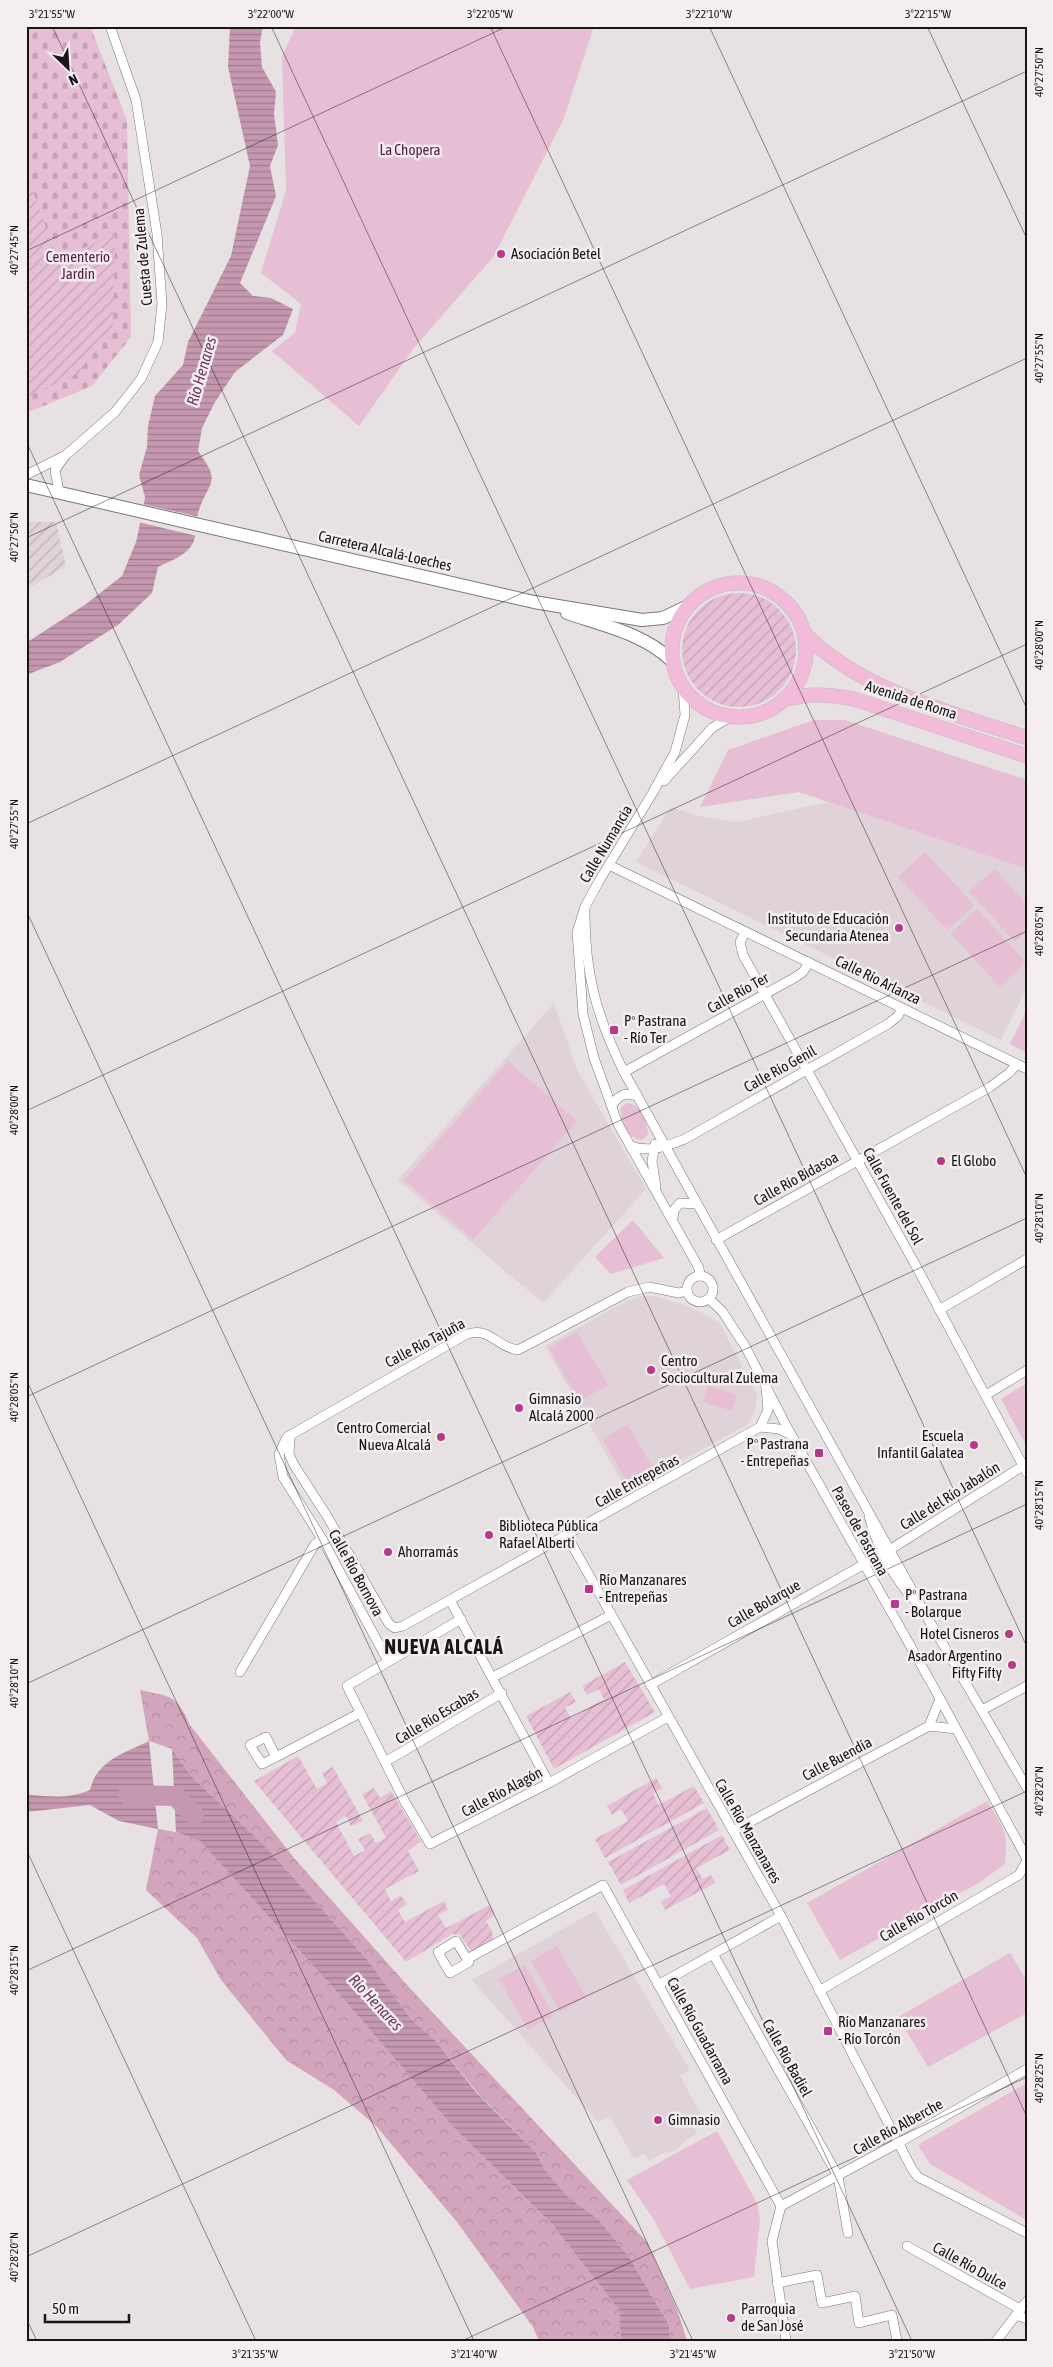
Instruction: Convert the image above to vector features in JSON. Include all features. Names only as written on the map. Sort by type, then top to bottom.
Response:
[{"type":"main road","points":[[26,485],[63,493]]},
{"type":"main road","name":"Carretera Alcalá-Loeches","points":[[63,493],[534,602],[642,620],[663,618],[686,607]]},
{"type":"main road","points":[[740,582],[763,586],[782,598],[796,614],[804,634],[806,652],[803,670],[795,687],[783,701],[758,714],[730,717],[712,712],[695,702],[683,688],[672,661],[671,642],[676,623],[686,607],[702,593],[720,585],[740,582]]},
{"type":"main road","name":"Carretera Alcalá-Loeches","points":[[534,602],[634,636],[661,650],[672,661]]},
{"type":"main road","name":"Avenida de Roma","points":[[804,634],[822,652],[868,678],[920,702],[1027,738]]},
{"type":"main road","name":"Avenida de Roma","points":[[783,701],[804,695],[825,693],[854,699],[1027,756]]},
{"type":"street","name":"Cuesta de Zulema","points":[[66,455],[101,426],[132,392],[151,360],[158,342],[161,324],[162,304],[156,234],[136,100],[110,26]]},
{"type":"street","points":[[26,475],[66,455]]},
{"type":"street","points":[[63,493],[55,470],[66,455]]},
{"type":"street","name":"Calle Numancia","points":[[585,908],[608,865],[652,794],[675,752],[685,715],[683,688]]},
{"type":"street","name":"Calle Numancia","points":[[652,794],[712,728],[730,717]]},
{"type":"street","name":"Calle Río Arlanza","points":[[608,865],[1027,1069]]},
{"type":"street","points":[[585,908],[577,932],[583,1014],[594,1058],[618,1124],[646,1175],[656,1188],[673,1218],[699,1268],[700,1276]]},
{"type":"street","name":"Paseo de Pastrana","points":[[585,908],[586,961],[591,986],[605,1031],[636,1096],[866,1505],[887,1551],[1027,1788]]},
{"type":"street","name":"Calle Fuente del Sol","points":[[745,932],[740,942],[743,955],[986,1395],[1025,1470]]},
{"type":"street","name":"Calle Río Ter","points":[[624,1072],[803,972],[809,962]]},
{"type":"street","name":"Calle Río Genil","points":[[665,1147],[685,1139],[888,1024],[898,1016],[902,1008]]},
{"type":"street","name":"Calle Río Bidasoa","points":[[716,1240],[990,1087],[1009,1073],[1017,1064]]},
{"type":"street","points":[[612,1105],[621,1095],[628,1093],[636,1096]]},
{"type":"street","points":[[656,1188],[652,1161],[653,1149],[658,1135]]},
{"type":"street","points":[[631,1146],[646,1150],[665,1147]]},
{"type":"street","points":[[673,1218],[674,1210],[680,1204],[696,1204]]},
{"type":"street","points":[[939,1310],[1027,1259]]},
{"type":"street","points":[[700,1276],[710,1280],[713,1284],[713,1295],[709,1299],[698,1303],[693,1301],[687,1291],[690,1280],[700,1276]]},
{"type":"street","name":"Calle Río Tajuña","points":[[290,1435],[467,1334],[477,1331],[487,1333],[504,1345],[518,1350],[628,1292],[649,1287],[679,1292],[687,1291]]},
{"type":"street","name":"Paseo de Pastrana","points":[[709,1299],[722,1312],[745,1346],[791,1435],[940,1699],[1027,1859]]},
{"type":"street","points":[[986,1395],[1027,1370]]},
{"type":"street","points":[[766,1387],[768,1410],[760,1427],[779,1429],[791,1435]]},
{"type":"street","name":"Calle Entrepeñas","points":[[394,1628],[404,1626],[760,1427]]},
{"type":"street","name":"Calle Río Bornova","points":[[290,1435],[289,1454],[389,1624],[394,1628]]},
{"type":"street","name":"Calle Río Bornova","points":[[290,1435],[286,1437],[280,1451],[280,1469],[322,1539],[388,1661]]},
{"type":"street","name":"Calle del Río Jabalón","points":[[887,1551],[1025,1470]]},
{"type":"street","points":[[296,1497],[309,1489]]},
{"type":"street","name":"Calle Río Bornova","points":[[314,1526],[327,1516]]},
{"type":"street","name":"Calle Río Manzanares","points":[[567,1536],[782,1916],[819,1991],[918,2177],[1027,2233]]},
{"type":"street","points":[[240,1672],[315,1544],[322,1539]]},
{"type":"street","name":"Calle Bolarque","points":[[650,1685],[887,1551]]},
{"type":"street","points":[[450,1600],[549,1783]]},
{"type":"street","points":[[493,1677],[611,1615]]},
{"type":"street","points":[[385,1762],[347,1686],[461,1619]]},
{"type":"street","points":[[982,1710],[1027,1686]]},
{"type":"street","name":"Calle Río Escabas","points":[[385,1762],[502,1693]]},
{"type":"street","points":[[940,1699],[928,1726],[956,1730]]},
{"type":"street","points":[[276,1757],[360,1713]]},
{"type":"street","name":"Calle Río Alagón","points":[[385,1762],[430,1844],[549,1783],[668,1717]]},
{"type":"street","name":"Calle Buendía","points":[[733,1831],[928,1726]]},
{"type":"street","name":"Calle Río Torcón","points":[[819,1991],[1019,1875],[1027,1859]]},
{"type":"street","name":"Calle Río Guadarrama","points":[[467,1959],[604,1885],[781,2206]]},
{"type":"street","points":[[658,1985],[782,1916]]},
{"type":"street","name":"Calle Río Badiel","points":[[713,1954],[838,2176]]},
{"type":"street","name":"Calle Río Alberche","points":[[781,2206],[900,2142],[1027,2069]]},
{"type":"street","points":[[838,2176],[848,2233]]},
{"type":"street","points":[[781,2206],[772,2242],[786,2341]]},
{"type":"street","name":"Calle Río Dulce","points":[[907,2246],[1027,2319]]},
{"type":"street","points":[[777,2283],[817,2275],[822,2303],[855,2296],[859,2323],[892,2315],[897,2341]]},
{"type":"street","points":[[996,2341],[1027,2301]]},
{"type":"shaded area","points":[[26,522],[56,522],[66,566],[26,590]]},
{"type":"shaded area","name":"Instituto de Educación Secundaria Atenea","points":[[829,802],[1027,869],[1027,987],[1001,1040],[636,862],[671,807],[698,816],[737,822]]},
{"type":"shaded area","points":[[554,1003],[577,1070],[646,1189],[543,1303],[398,1180]]},
{"type":"shaded area","name":"Centro Sociocultural Zulema","points":[[641,1296],[653,1296],[682,1304],[709,1316],[720,1324],[757,1395],[756,1408],[748,1424],[627,1491],[545,1346],[627,1301]]},
{"type":"shaded area","points":[[595,1911],[690,2070],[680,2076],[704,2120],[693,2126],[697,2134],[686,2140],[675,2151],[661,2154],[649,2161],[645,2153],[634,2159],[610,2116],[598,2122],[472,1980]]},
{"type":"green space","name":"Cementerio Jardín","points":[[26,26],[90,26],[127,120],[131,337],[92,386],[26,413]]},
{"type":"green space","name":"La Chopera","points":[[296,26],[594,26],[564,118],[494,256],[413,349],[359,426],[272,351],[295,333],[301,304],[261,273],[286,190],[282,57]]},
{"type":"green space","points":[[26,171],[57,259],[115,235],[113,326],[78,374],[26,397]]},
{"type":"green space","points":[[739,593],[761,597],[779,610],[792,628],[796,650],[792,672],[779,690],[761,703],[739,707],[717,703],[699,690],[686,672],[682,650],[686,628],[699,610],[717,597]]},
{"type":"green space","points":[[814,720],[845,720],[1027,780],[1027,869],[799,792],[700,807],[728,750]]},
{"type":"green space","points":[[925,852],[974,905],[947,930],[898,877]]},
{"type":"green space","points":[[995,869],[1027,904],[1027,931],[1015,942],[969,891]]},
{"type":"green space","points":[[977,909],[1026,962],[1000,987],[951,934]]},
{"type":"green space","points":[[1027,1009],[1027,1053],[1010,1044]]},
{"type":"green space","points":[[508,1061],[577,1121],[473,1240],[404,1180]]},
{"type":"green space","points":[[628,1103],[633,1104],[640,1110],[645,1119],[648,1134],[643,1140],[633,1137],[623,1123],[621,1107]]},
{"type":"green space","points":[[633,1220],[664,1258],[611,1274],[595,1257]]},
{"type":"green space","points":[[577,1332],[608,1385],[580,1401],[549,1348]]},
{"type":"green space","points":[[1027,1383],[1027,1447],[1001,1399]]},
{"type":"green space","points":[[708,1386],[737,1395],[732,1411],[703,1402]]},
{"type":"green space","points":[[628,1424],[652,1467],[626,1481],[603,1439]]},
{"type":"green space","points":[[625,1662],[655,1712],[554,1769],[526,1716],[570,1692],[576,1702],[565,1708],[571,1718],[604,1699],[599,1689],[587,1695],[582,1686]]},
{"type":"green space","points":[[140,1690],[172,1698],[181,1707],[190,1725],[294,1858],[408,1986],[647,2242],[677,2309],[687,2341],[670,2341],[669,2325],[630,2258],[598,2219],[569,2198],[545,2170],[537,2154],[476,2091],[435,2040],[411,2019],[366,1958],[265,1846],[191,1776],[172,1749],[149,1741]]},
{"type":"green space","points":[[298,1756],[317,1789],[327,1783],[322,1773],[333,1767],[363,1821],[351,1826],[346,1816],[336,1822],[354,1856],[365,1850],[358,1839],[370,1833],[376,1843],[386,1838],[362,1794],[374,1788],[380,1798],[391,1791],[421,1841],[408,1851],[419,1871],[385,1889],[391,1901],[401,1895],[407,1904],[398,1910],[405,1922],[444,1901],[448,1910],[438,1915],[446,1928],[490,1905],[495,1915],[486,1921],[492,1931],[494,1944],[474,1955],[460,1935],[452,1934],[406,1962],[254,1781]]},
{"type":"green space","points":[[656,1778],[662,1788],[653,1793],[658,1805],[694,1786],[704,1803],[605,1858],[595,1839],[628,1821],[621,1809],[612,1815],[607,1806]]},
{"type":"green space","points":[[987,1801],[998,1818],[1006,1837],[1005,1864],[980,1882],[840,1960],[807,1903]]},
{"type":"green space","points":[[707,1808],[719,1830],[621,1885],[608,1862]]},
{"type":"green space","points":[[158,1829],[187,1834],[199,1840],[347,2003],[453,2127],[552,2224],[619,2310],[621,2341],[539,2341],[533,2327],[457,2222],[376,2126],[334,2090],[286,2060],[221,1980],[197,1938],[146,1890]]},
{"type":"green space","points":[[722,1835],[730,1850],[696,1868],[703,1879],[711,1875],[715,1883],[665,1910],[661,1902],[671,1896],[664,1884],[629,1903],[623,1890]]},
{"type":"green space","points":[[557,1946],[586,1997],[560,2012],[531,1961]]},
{"type":"green space","points":[[1010,1953],[1027,1981],[1027,2013],[928,2067],[898,2017]]},
{"type":"green space","points":[[525,1965],[554,2016],[528,2030],[499,1979]]},
{"type":"green space","points":[[1027,2083],[1027,2220],[930,2164],[918,2145]]},
{"type":"green space","points":[[717,2131],[757,2203],[760,2219],[754,2277],[690,2289],[654,2220],[627,2180]]},
{"type":"water","points":[[263,26],[260,42],[262,67],[276,92],[274,114],[278,145],[270,166],[276,196],[240,283],[253,296],[271,298],[293,309],[283,335],[235,372],[215,402],[202,428],[198,451],[206,462],[212,477],[198,513],[195,536],[190,548],[177,558],[158,567],[152,593],[118,625],[60,662],[26,675],[26,643],[86,604],[122,576],[136,542],[145,497],[139,475],[147,447],[148,426],[155,396],[183,365],[188,342],[231,256],[250,166],[228,67],[230,27]]},
{"type":"water","points":[[149,1741],[158,1829],[119,1821],[90,1805],[26,1812],[26,1794],[66,1796],[90,1790],[99,1771],[105,1764]]},
{"type":"water","points":[[172,1749],[191,1776],[265,1846],[366,1958],[411,2019],[435,2040],[475,2091],[537,2154],[545,2170],[569,2198],[598,2219],[630,2258],[669,2325],[670,2341],[621,2341],[619,2310],[552,2224],[453,2127],[347,2003],[199,1840],[176,1832]]},
{"type":"pier","points":[[142,504],[200,517],[197,536],[138,522]]},
{"type":"waterway","name":"Río Henares","points":[[128,1795],[175,1796],[194,1815]]},
{"type":"place","name":"Asociación Betel","points":[[501,254]]},
{"type":"place","name":"Instituto de Educación Secundaria Atenea","points":[[899,928]]},
{"type":"place","name":"Pº Pastrana - Río Ter","points":[[614,1030]]},
{"type":"place","name":"El Globo","points":[[941,1161]]},
{"type":"place","name":"Centro Sociocultural Zulema","points":[[651,1370]]},
{"type":"place","name":"Gimnasio Alcalá 2000","points":[[519,1408]]},
{"type":"place","name":"Centro Comercial Nueva Alcalá","points":[[441,1437]]},
{"type":"place","name":"Escuela Infantil Galatea","points":[[974,1445]]},
{"type":"place","name":"Pº Pastrana - Entrepeñas","points":[[819,1453]]},
{"type":"place","name":"Biblioteca Pública Rafael Alberti","points":[[489,1535]]},
{"type":"place","name":"Ahorramás","points":[[388,1552]]},
{"type":"place","name":"Río Manzanares - Entrepeñas","points":[[589,1589]]},
{"type":"place","name":"Pº Pastrana - Bolarque","points":[[895,1604]]},
{"type":"place","name":"Hotel Cisneros","points":[[1009,1634]]},
{"type":"place","name":"Asador Argentino Fifty Fifty","points":[[1012,1665]]},
{"type":"place","name":"Río Manzanares - Río Torcón","points":[[828,2031]]},
{"type":"place","name":"Gimnasio","points":[[658,2120]]},
{"type":"place","name":"Parroquia de San José","points":[[731,2318]]},
{"type":"district","name":"NUEVA ALCALÁ","points":[[444,1647]]}]
